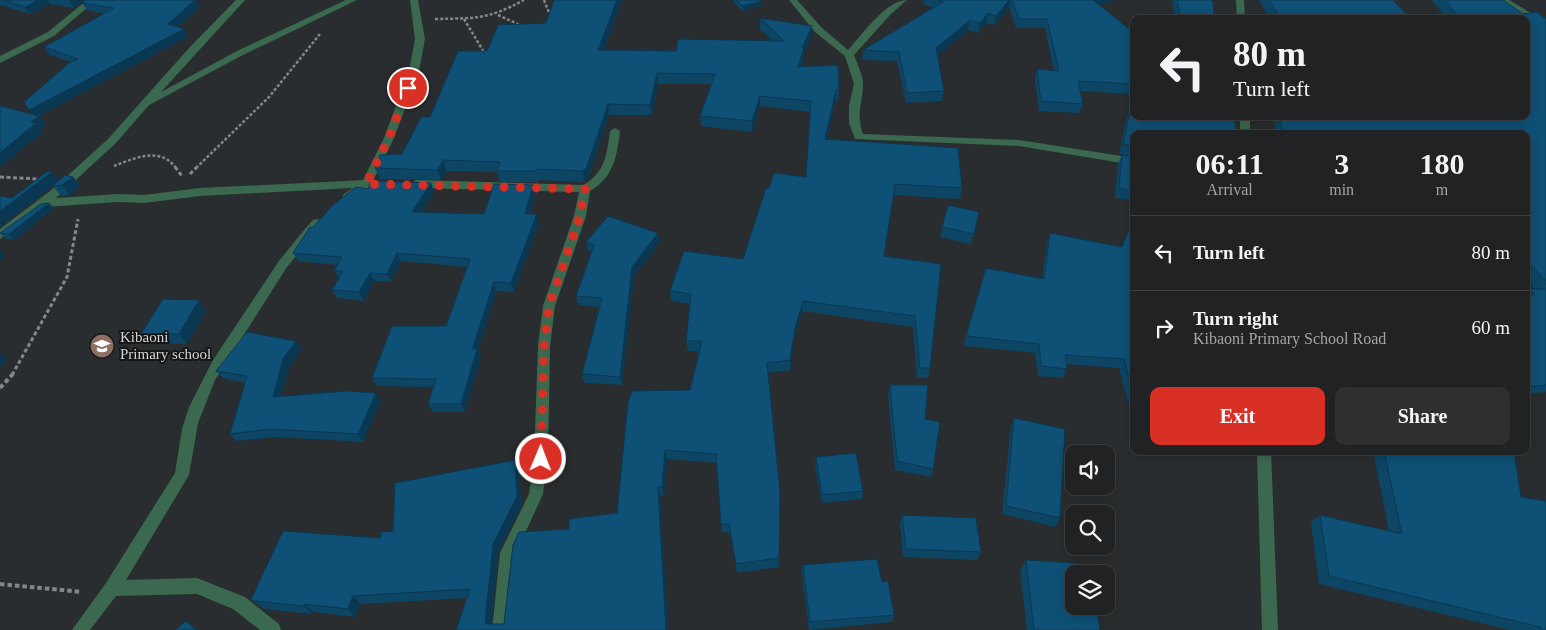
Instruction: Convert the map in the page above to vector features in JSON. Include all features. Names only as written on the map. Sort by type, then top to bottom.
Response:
[{"type":"street","points":[[0,60],[51,34],[92,0]]},
{"type":"street","points":[[0,235],[42,203],[112,141],[140,108],[241,0]]},
{"type":"street","points":[[140,108],[240,53],[352,0]]},
{"type":"street","points":[[339,204],[371,184],[414,71],[420,40],[414,0]]},
{"type":"street","points":[[793,0],[815,26],[840,50],[849,55],[859,84],[854,106],[854,123],[858,137],[1019,143],[1130,161]]},
{"type":"street","points":[[849,55],[885,16],[903,0]]},
{"type":"street","points":[[1240,0],[1241,15]]},
{"type":"street","points":[[1503,0],[1528,15]]},
{"type":"street","points":[[1530,16],[1546,26]]},
{"type":"street","points":[[405,184],[585,189],[596,184],[606,172],[615,131]]},
{"type":"street","points":[[42,203],[81,202],[118,198],[144,200],[218,191],[371,184]]},
{"type":"street","points":[[500,630],[508,553],[536,494],[541,459],[544,346],[549,306],[580,216],[585,189]]},
{"type":"street","points":[[80,630],[112,588],[182,475],[191,423],[204,388],[231,341],[296,243],[325,216]]},
{"type":"street","points":[[1264,455],[1270,630]]},
{"type":"street","points":[[112,588],[197,586],[238,603],[273,630]]},
{"type":"path","points":[[417,20],[481,18],[498,14],[524,0]]},
{"type":"path","points":[[544,0],[550,11],[550,18]]},
{"type":"path","points":[[498,14],[511,22],[526,26]]},
{"type":"path","points":[[464,18],[467,30],[480,42],[490,60]]},
{"type":"path","points":[[109,168],[146,156],[160,154],[167,157],[184,179],[269,97],[322,32]]},
{"type":"path","points":[[0,388],[10,379],[67,277],[81,202]]},
{"type":"path","points":[[0,584],[82,592],[112,588]]},
{"type":"building","points":[[4,0],[38,0],[25,7]]},
{"type":"building","points":[[85,0],[195,0],[168,24],[184,29],[29,110],[24,102],[69,63],[78,59],[44,47],[114,8],[82,3]]},
{"type":"building","points":[[554,0],[617,0],[598,50],[676,51],[678,39],[784,41],[760,18],[812,26],[802,48],[804,48],[798,67],[838,65],[839,90],[836,90],[825,139],[958,148],[962,188],[895,184],[884,256],[941,264],[930,368],[920,368],[915,316],[803,301],[795,328],[790,360],[767,363],[780,492],[779,558],[736,564],[729,524],[721,524],[716,454],[665,450],[662,487],[658,487],[666,630],[456,630],[470,589],[353,596],[348,609],[254,601],[251,599],[283,531],[380,538],[381,532],[393,531],[395,483],[515,460],[517,496],[493,544],[485,622],[487,624],[504,624],[513,545],[519,532],[569,529],[569,519],[617,513],[628,402],[632,391],[690,390],[702,341],[686,341],[691,294],[670,291],[684,251],[743,259],[766,188],[769,188],[774,173],[806,177],[811,101],[760,96],[752,121],[700,116],[715,74],[657,73],[650,105],[608,104],[586,169],[582,171],[536,169],[536,171],[497,171],[500,162],[443,160],[437,170],[375,168],[380,155],[402,154],[421,117],[430,117],[458,51],[487,51],[498,25],[546,23]]},
{"type":"building","points":[[736,0],[761,0],[761,1],[743,6]]},
{"type":"building","points":[[938,0],[1009,0],[996,16],[988,13],[980,23],[970,20],[936,48],[944,91],[907,93],[899,52],[863,50],[943,2]]},
{"type":"building","points":[[1012,0],[1093,0],[1130,30],[1130,84],[1078,81],[1083,104],[1041,101],[1037,69],[1059,71],[1047,19],[1019,19]]},
{"type":"building","points":[[1177,0],[1212,0],[1213,2],[1214,15],[1180,15]]},
{"type":"building","points":[[1269,0],[1393,0],[1407,15],[1278,15]]},
{"type":"building","points":[[1445,0],[1503,0],[1523,14],[1537,12],[1546,19],[1546,281],[1530,264],[1530,130],[1282,130],[1281,120],[1530,120],[1530,15],[1457,15]]},
{"type":"building","points":[[0,106],[39,116],[31,122],[36,123],[0,153]]},
{"type":"building","points":[[1130,112],[1130,120],[1234,120],[1236,130],[1130,130],[1130,145],[1123,144]]},
{"type":"building","points":[[1122,155],[1130,156],[1130,190],[1119,188]]},
{"type":"building","points":[[48,171],[52,172],[0,211],[0,196],[12,198]]},
{"type":"building","points":[[65,175],[73,177],[62,185],[53,186]]},
{"type":"building","points":[[371,181],[431,183],[412,212],[484,214],[494,184],[533,185],[525,214],[537,214],[511,283],[494,282],[472,349],[477,349],[461,404],[428,404],[436,379],[372,378],[392,326],[446,326],[470,259],[397,253],[387,274],[370,273],[359,292],[332,290],[343,271],[334,271],[342,257],[293,253],[310,227],[312,228],[333,205],[356,187],[368,189]]},
{"type":"building","points":[[49,203],[9,234],[0,233],[41,204]]},
{"type":"building","points":[[948,205],[979,212],[974,234],[942,227]]},
{"type":"building","points":[[608,216],[658,233],[632,267],[620,377],[582,374],[602,298],[576,296],[594,245],[586,242]]},
{"type":"building","points":[[1130,228],[1130,381],[1124,359],[1065,355],[1067,369],[1041,366],[1039,344],[966,336],[986,268],[1044,279],[1050,233],[1122,247]]},
{"type":"building","points":[[1530,289],[1546,289],[1546,385],[1530,387],[1530,295],[1535,295]]},
{"type":"building","points":[[163,299],[199,300],[179,334],[141,334]]},
{"type":"building","points":[[247,332],[296,341],[283,359],[273,397],[346,391],[376,393],[358,434],[270,429],[230,434],[247,376],[216,371]]},
{"type":"building","points":[[890,385],[928,385],[925,419],[940,422],[933,469],[897,461]]},
{"type":"building","points":[[1014,418],[1065,429],[1060,518],[1006,506]]},
{"type":"building","points":[[856,453],[863,491],[822,495],[816,457]]},
{"type":"building","points":[[1385,455],[1515,455],[1521,497],[1546,501],[1546,630],[1329,576],[1320,515],[1402,534]]},
{"type":"building","points":[[902,515],[976,518],[981,552],[906,549]]},
{"type":"building","points":[[877,559],[882,582],[888,581],[894,615],[810,622],[803,565]]},
{"type":"building","points":[[1026,560],[1089,564],[1065,565],[1065,615],[1098,615],[1100,630],[1034,630]]},
{"type":"building","points":[[186,621],[196,630],[175,630]]},
{"type":"place","name":"Kibaoni Primary school","points":[[102,346]]},
{"type":"route","points":[[408,88],[389,138],[366,184],[585,189],[580,216],[549,306],[544,346],[541,459]]}]
